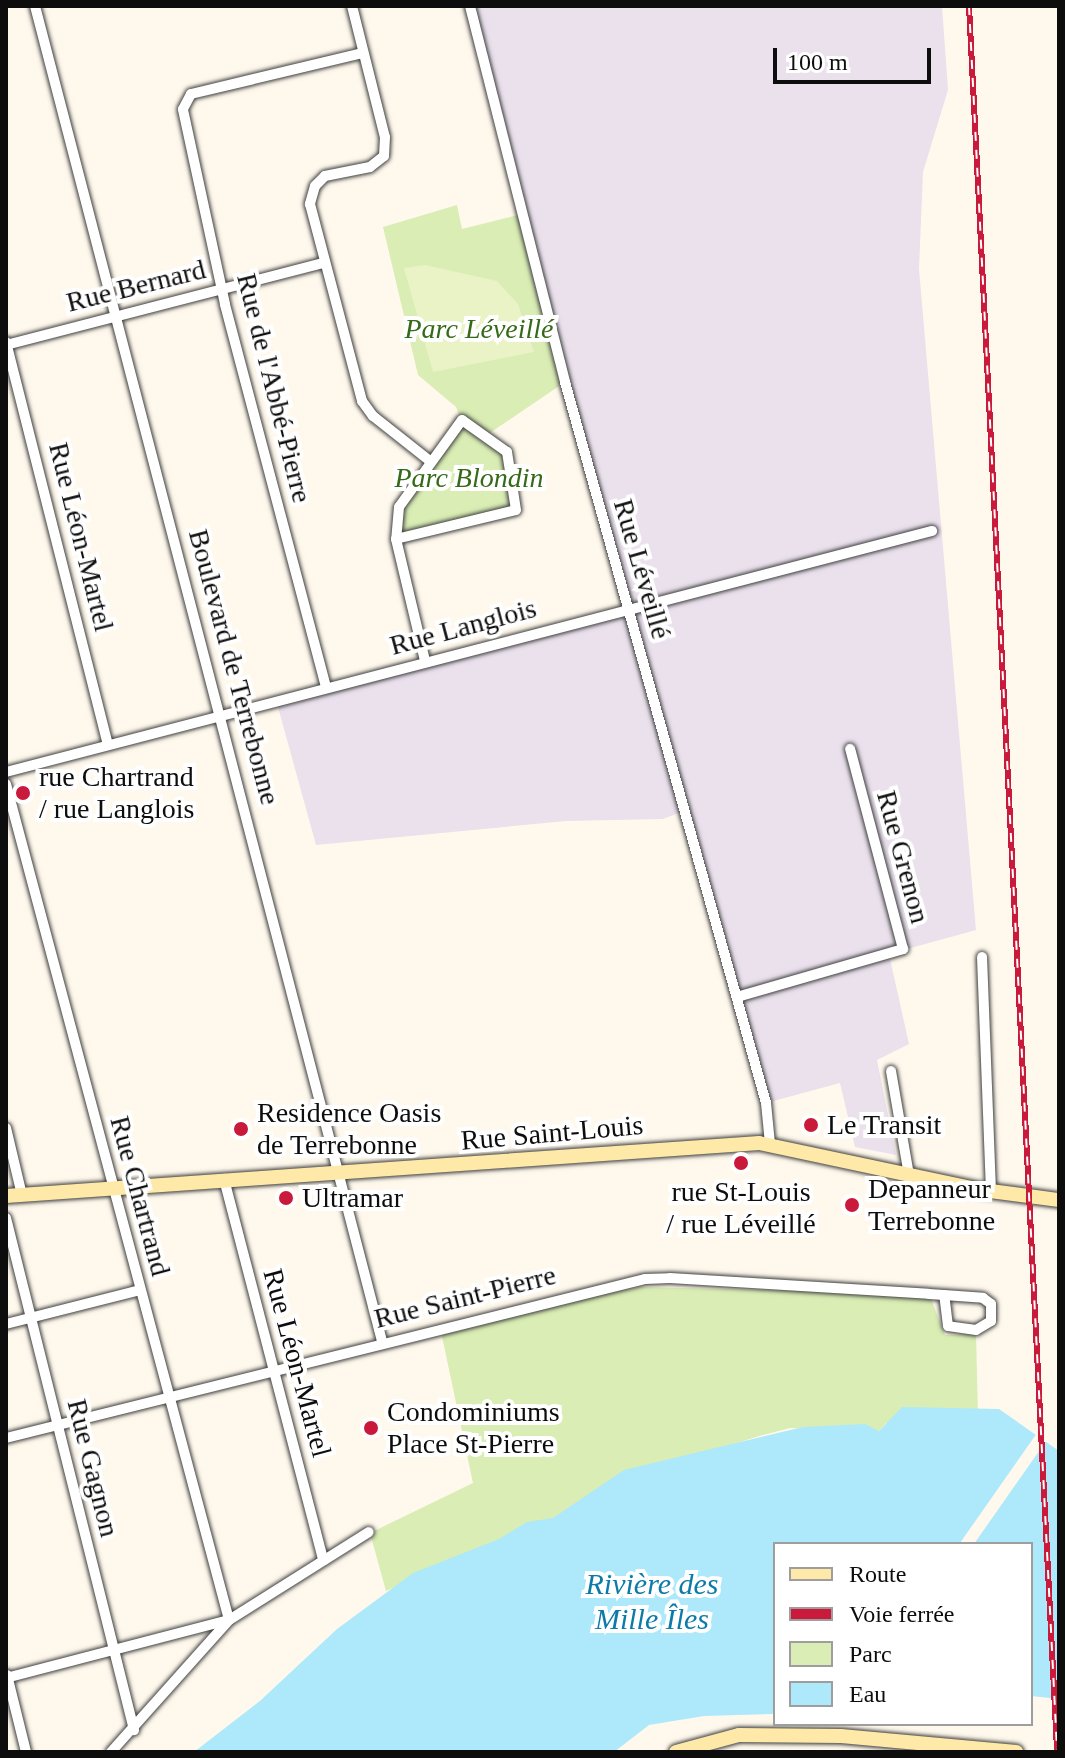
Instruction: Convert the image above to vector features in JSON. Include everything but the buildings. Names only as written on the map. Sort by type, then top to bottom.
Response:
[{"type":"main road","name":"Rue Saint-Louis","points":[[6,1196],[113,1186],[340,1175],[770,1144],[996,1192],[1059,1200]]},
{"type":"main road","points":[[676,1752],[739,1735],[841,1736],[914,1748],[1016,1752]]},
{"type":"street","name":"Boulevard de Terrebonne","points":[[35,6],[382,1341]]},
{"type":"street","points":[[352,6],[385,137],[384,156],[370,167],[325,176],[315,186],[310,204],[362,401],[373,416],[430,461]]},
{"type":"street","name":"Rue Léveillé","points":[[470,6],[627,609],[766,1103],[770,1144]]},
{"type":"street","name":"Rue de l'Abbé-Pierre","points":[[326,687],[184,118],[186,100],[191,94],[363,53]]},
{"type":"street","name":"Rue Bernard","points":[[6,344],[324,263]]},
{"type":"street","name":"Rue Léon-Martel","points":[[6,344],[108,744]]},
{"type":"street","points":[[396,539],[516,510],[507,452],[471,422],[454,425],[399,507],[396,539],[425,661]]},
{"type":"street","name":"Rue Langlois","points":[[6,772],[932,531]]},
{"type":"street","name":"Rue Grenon","points":[[737,997],[903,949],[850,749]]},
{"type":"street","name":"Rue Chartrand","points":[[6,784],[166,1397],[229,1620]]},
{"type":"street","points":[[982,957],[996,1192]]},
{"type":"street","points":[[891,1071],[909,1175]]},
{"type":"street","points":[[6,1128],[22,1195]]},
{"type":"street","name":"Rue Léon-Martel","points":[[224,1179],[323,1560]]},
{"type":"street","name":"Rue Gagnon","points":[[6,1218],[134,1730]]},
{"type":"street","name":"Rue Saint-Pierre","points":[[6,1438],[382,1341],[645,1279],[944,1295],[983,1298],[991,1304],[991,1321],[976,1330],[948,1326],[944,1295]]},
{"type":"street","points":[[6,1324],[140,1290]]},
{"type":"street","points":[[111,1752],[134,1730],[229,1620],[369,1532]]},
{"type":"street","points":[[26,1752],[6,1676],[229,1620]]},
{"type":"shaded area","points":[[474,6],[942,6],[948,90],[923,172],[919,269],[976,930],[889,954],[909,1044],[877,1060],[896,1155],[855,1147],[840,1083],[766,1103],[687,810],[663,819],[566,821],[316,845],[276,700],[627,608]]},
{"type":"green space","name":"Parc Léveillé","points":[[457,205],[462,229],[522,214],[565,382],[487,435],[507,452],[516,510],[396,539],[395,520],[461,420],[456,407],[418,375],[383,227]]},
{"type":"green space","points":[[425,265],[497,281],[518,304],[534,352],[433,372],[404,268]]},
{"type":"green space","points":[[640,1287],[929,1294],[945,1335],[976,1334],[978,1415],[886,1423],[879,1431],[790,1428],[759,1436],[611,1483],[560,1515],[386,1591],[370,1533],[473,1483],[440,1327]]},
{"type":"water","name":"Rivière des Mille Îles","points":[[902,1407],[999,1409],[1059,1451],[1059,1699],[1033,1696],[1033,1542],[773,1542],[773,1714],[704,1716],[649,1725],[614,1752],[194,1752],[261,1700],[337,1629],[413,1573],[499,1539],[527,1522],[553,1518],[624,1470],[803,1427],[865,1424],[879,1431]]},
{"type":"pier","points":[[1037,1433],[1047,1440],[975,1542],[961,1542]]},
{"type":"railway","points":[[969,6],[1057,1752]]},
{"type":"place","name":"rue Chartrand / rue Langlois","points":[[23,793]]},
{"type":"place","name":"Le Transit","points":[[811,1125]]},
{"type":"place","name":"Residence Oasis de Terrebonne","points":[[241,1129]]},
{"type":"place","name":"rue St-Louis / rue Léveillé","points":[[741,1163]]},
{"type":"place","name":"Ultramar","points":[[286,1198]]},
{"type":"place","name":"Depanneur Terrebonne","points":[[852,1205]]},
{"type":"place","name":"Condominiums Place St-Pierre","points":[[371,1428]]},
{"type":"park label","name":"Parc Blondin","points":[[469,478]]}]
